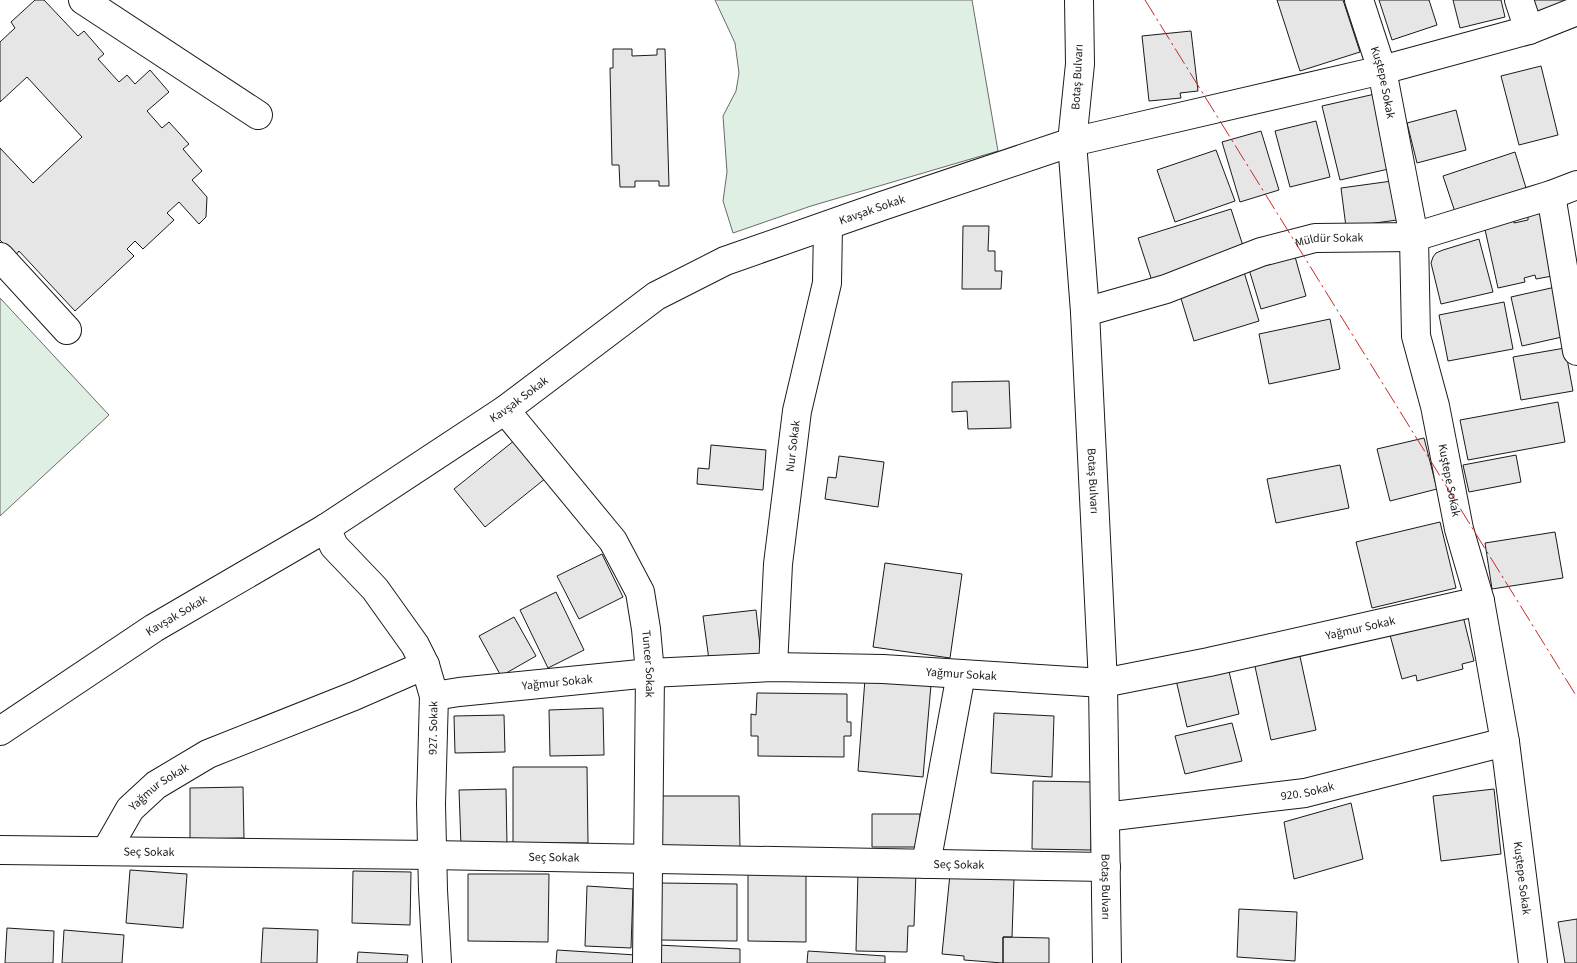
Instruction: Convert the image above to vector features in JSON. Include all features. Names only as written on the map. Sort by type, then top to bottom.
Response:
[{"type":"street","points":[[83,0],[258,115]]},
{"type":"street","name":"Botaş Bulvarı","points":[[1078,0],[1080,64],[1072,142],[1085,312],[1103,683],[1107,963]]},
{"type":"street","name":"Kuştepe Sokak","points":[[1359,0],[1382,70],[1414,237],[1416,336],[1436,406],[1458,529],[1480,601],[1505,742],[1533,963]]},
{"type":"street","points":[[1519,0],[1529,30]]},
{"type":"street","name":"Kavşak Sokak","points":[[0,731],[154,628],[326,528],[505,410],[656,296],[726,261],[1072,142],[1382,70],[1529,30],[1577,11]]},
{"type":"street","name":"Müldür Sokak","points":[[1085,312],[1166,289],[1261,252],[1314,238],[1414,237],[1577,185]]},
{"type":"street","points":[[1551,194],[1577,351]]},
{"type":"street","name":"Nur Sokak","points":[[773,667],[780,545],[797,411],[827,283],[828,226]]},
{"type":"street","points":[[0,257],[67,330]]},
{"type":"street","name":"Tuncer Sokak","points":[[505,410],[613,541],[640,592],[650,673],[647,963]]},
{"type":"street","name":"927. Sokak","points":[[326,528],[334,546],[375,589],[415,645],[425,665],[434,696],[431,804],[437,963]]},
{"type":"street","name":"Yağmur Sokak","points":[[434,696],[650,673],[773,667],[883,669],[1103,683],[1209,662],[1480,601]]},
{"type":"street","name":"Yağmur Sokak","points":[[106,851],[130,809],[156,785],[208,754],[354,696],[425,665]]},
{"type":"street","points":[[926,864],[961,674]]},
{"type":"street","name":"920. Sokak","points":[[1105,817],[1305,793],[1505,742]]},
{"type":"street","name":"Seç Sokak","points":[[0,850],[1106,866]]},
{"type":"green space","points":[[715,0],[972,0],[998,151],[811,206],[733,233],[723,201],[727,172],[723,116],[736,91],[739,73],[735,43]]},
{"type":"green space","points":[[0,298],[109,415],[0,516]]},
{"type":"building","points":[[35,0],[44,0],[78,36],[84,31],[104,54],[98,59],[119,82],[127,75],[135,84],[150,70],[169,92],[147,111],[162,128],[169,122],[189,144],[183,149],[202,171],[192,180],[207,197],[206,217],[199,224],[179,202],[167,213],[174,220],[143,249],[135,241],[127,249],[134,256],[75,311],[19,251],[15,256],[0,240],[0,148],[33,183],[82,137],[27,77],[0,102],[0,42],[15,28],[11,22]]},
{"type":"building","points":[[1277,0],[1343,0],[1360,52],[1300,71]]},
{"type":"building","points":[[1379,0],[1429,0],[1437,25],[1392,40]]},
{"type":"building","points":[[1453,0],[1501,0],[1505,17],[1460,28]]},
{"type":"building","points":[[1531,0],[1577,0],[1537,16]]},
{"type":"building","points":[[1191,31],[1198,91],[1180,93],[1181,98],[1149,101],[1142,36]]},
{"type":"building","points":[[613,49],[632,49],[632,56],[657,55],[657,49],[665,49],[669,186],[659,186],[659,181],[635,181],[635,187],[620,187],[619,165],[612,165],[610,68],[613,68]]},
{"type":"building","points":[[1541,66],[1558,135],[1519,145],[1501,76]]},
{"type":"building","points":[[1375,94],[1393,168],[1340,180],[1322,106]]},
{"type":"building","points":[[1456,110],[1466,150],[1417,163],[1407,123]]},
{"type":"building","points":[[1316,121],[1330,177],[1290,187],[1275,131]]},
{"type":"building","points":[[1261,131],[1279,190],[1240,202],[1222,142]]},
{"type":"building","points":[[1216,150],[1235,201],[1175,222],[1157,170]]},
{"type":"building","points":[[1515,152],[1526,188],[1455,212],[1443,176]]},
{"type":"building","points":[[1392,181],[1397,220],[1346,227],[1341,188]]},
{"type":"building","points":[[1231,209],[1245,252],[1152,281],[1138,238]]},
{"type":"building","points":[[1545,211],[1558,275],[1536,279],[1535,275],[1524,278],[1525,282],[1498,288],[1484,225],[1514,218],[1514,223],[1528,220],[1528,215]]},
{"type":"building","points":[[963,226],[989,226],[988,251],[995,251],[995,271],[1002,271],[1001,289],[962,289]]},
{"type":"building","points":[[1479,239],[1493,292],[1441,304],[1431,263],[1433,257],[1436,253],[1443,250]]},
{"type":"building","points":[[1294,253],[1306,296],[1261,309],[1248,266]]},
{"type":"building","points":[[1244,272],[1259,321],[1194,341],[1179,292]]},
{"type":"building","points":[[1560,286],[1571,335],[1522,346],[1511,297]]},
{"type":"building","points":[[1504,302],[1513,349],[1448,361],[1439,315]]},
{"type":"building","points":[[1330,319],[1340,369],[1269,384],[1259,334]]},
{"type":"building","points":[[1565,348],[1573,391],[1521,400],[1513,357]]},
{"type":"building","points":[[1009,381],[1011,428],[968,429],[967,411],[952,412],[952,382]]},
{"type":"building","points":[[1558,402],[1565,442],[1468,460],[1460,420]]},
{"type":"building","points":[[1424,438],[1437,489],[1390,501],[1377,449]]},
{"type":"building","points":[[515,440],[546,478],[485,527],[454,489]]},
{"type":"building","points":[[711,445],[766,450],[763,490],[697,484],[698,468],[709,469]]},
{"type":"building","points":[[1516,455],[1521,482],[1469,492],[1463,465]]},
{"type":"building","points":[[839,456],[884,462],[878,507],[825,499],[828,477],[836,478]]},
{"type":"building","points":[[1340,465],[1349,508],[1276,523],[1267,479]]},
{"type":"building","points":[[1440,522],[1456,588],[1372,608],[1356,542]]},
{"type":"building","points":[[1555,532],[1563,578],[1492,589],[1485,543]]},
{"type":"building","points":[[602,554],[623,597],[579,619],[557,576]]},
{"type":"building","points":[[885,563],[962,574],[950,658],[873,647]]},
{"type":"building","points":[[556,592],[584,650],[548,668],[520,610]]},
{"type":"building","points":[[756,610],[761,654],[709,660],[703,616]]},
{"type":"building","points":[[1463,616],[1474,661],[1462,664],[1463,669],[1417,681],[1416,675],[1402,679],[1390,635]]},
{"type":"building","points":[[514,617],[536,656],[501,676],[479,636]]},
{"type":"building","points":[[1299,652],[1316,730],[1271,740],[1254,662]]},
{"type":"building","points":[[1228,667],[1239,714],[1187,727],[1176,680]]},
{"type":"building","points":[[865,679],[931,685],[923,777],[858,771]]},
{"type":"building","points":[[757,693],[847,694],[847,722],[851,722],[851,736],[844,736],[844,757],[758,756],[758,736],[751,736],[751,714],[756,715]]},
{"type":"building","points":[[603,708],[604,755],[550,756],[549,710]]},
{"type":"building","points":[[994,713],[1054,716],[1052,777],[991,773]]},
{"type":"building","points":[[504,715],[505,752],[455,753],[454,716]]},
{"type":"building","points":[[1232,723],[1242,761],[1185,774],[1175,736]]},
{"type":"building","points":[[513,767],[587,767],[588,843],[513,843]]},
{"type":"building","points":[[1033,781],[1092,782],[1091,850],[1032,849]]},
{"type":"building","points":[[243,787],[244,838],[190,839],[190,788]]},
{"type":"building","points":[[506,789],[507,845],[461,846],[459,790]]},
{"type":"building","points":[[1494,789],[1501,854],[1441,861],[1433,796]]},
{"type":"building","points":[[660,796],[739,796],[740,849],[660,850]]},
{"type":"building","points":[[1351,803],[1363,859],[1294,879],[1284,822]]},
{"type":"building","points":[[872,814],[920,814],[919,847],[872,847]]},
{"type":"building","points":[[748,869],[806,869],[806,942],[748,941]]},
{"type":"building","points":[[130,870],[187,874],[183,928],[126,923]]},
{"type":"building","points":[[353,871],[411,872],[410,925],[352,923]]},
{"type":"building","points":[[858,871],[916,872],[914,926],[908,926],[907,952],[856,951]]},
{"type":"building","points":[[468,874],[549,874],[548,942],[468,941]]},
{"type":"building","points":[[950,874],[1014,878],[1012,937],[1003,937],[1003,963],[964,960],[964,956],[942,954]]},
{"type":"building","points":[[660,883],[737,884],[737,941],[660,940]]},
{"type":"building","points":[[587,886],[633,889],[631,948],[585,946]]},
{"type":"building","points":[[1239,909],[1297,912],[1295,961],[1237,957]]},
{"type":"building","points":[[1577,919],[1577,963],[1565,963],[1558,922]]},
{"type":"building","points":[[7,928],[54,931],[53,963],[5,963]]},
{"type":"building","points":[[263,928],[318,930],[317,963],[261,963]]},
{"type":"building","points":[[64,930],[124,935],[122,963],[62,963]]},
{"type":"building","points":[[1003,937],[1049,938],[1049,963],[1003,963]]},
{"type":"building","points":[[657,945],[740,949],[740,963],[656,963]]},
{"type":"building","points":[[557,950],[636,955],[636,963],[556,963]]},
{"type":"building","points":[[808,951],[885,956],[885,963],[807,963]]},
{"type":"building","points":[[358,952],[408,955],[407,963],[357,963]]},
{"type":"power","points":[[1145,0],[1577,697]]}]
